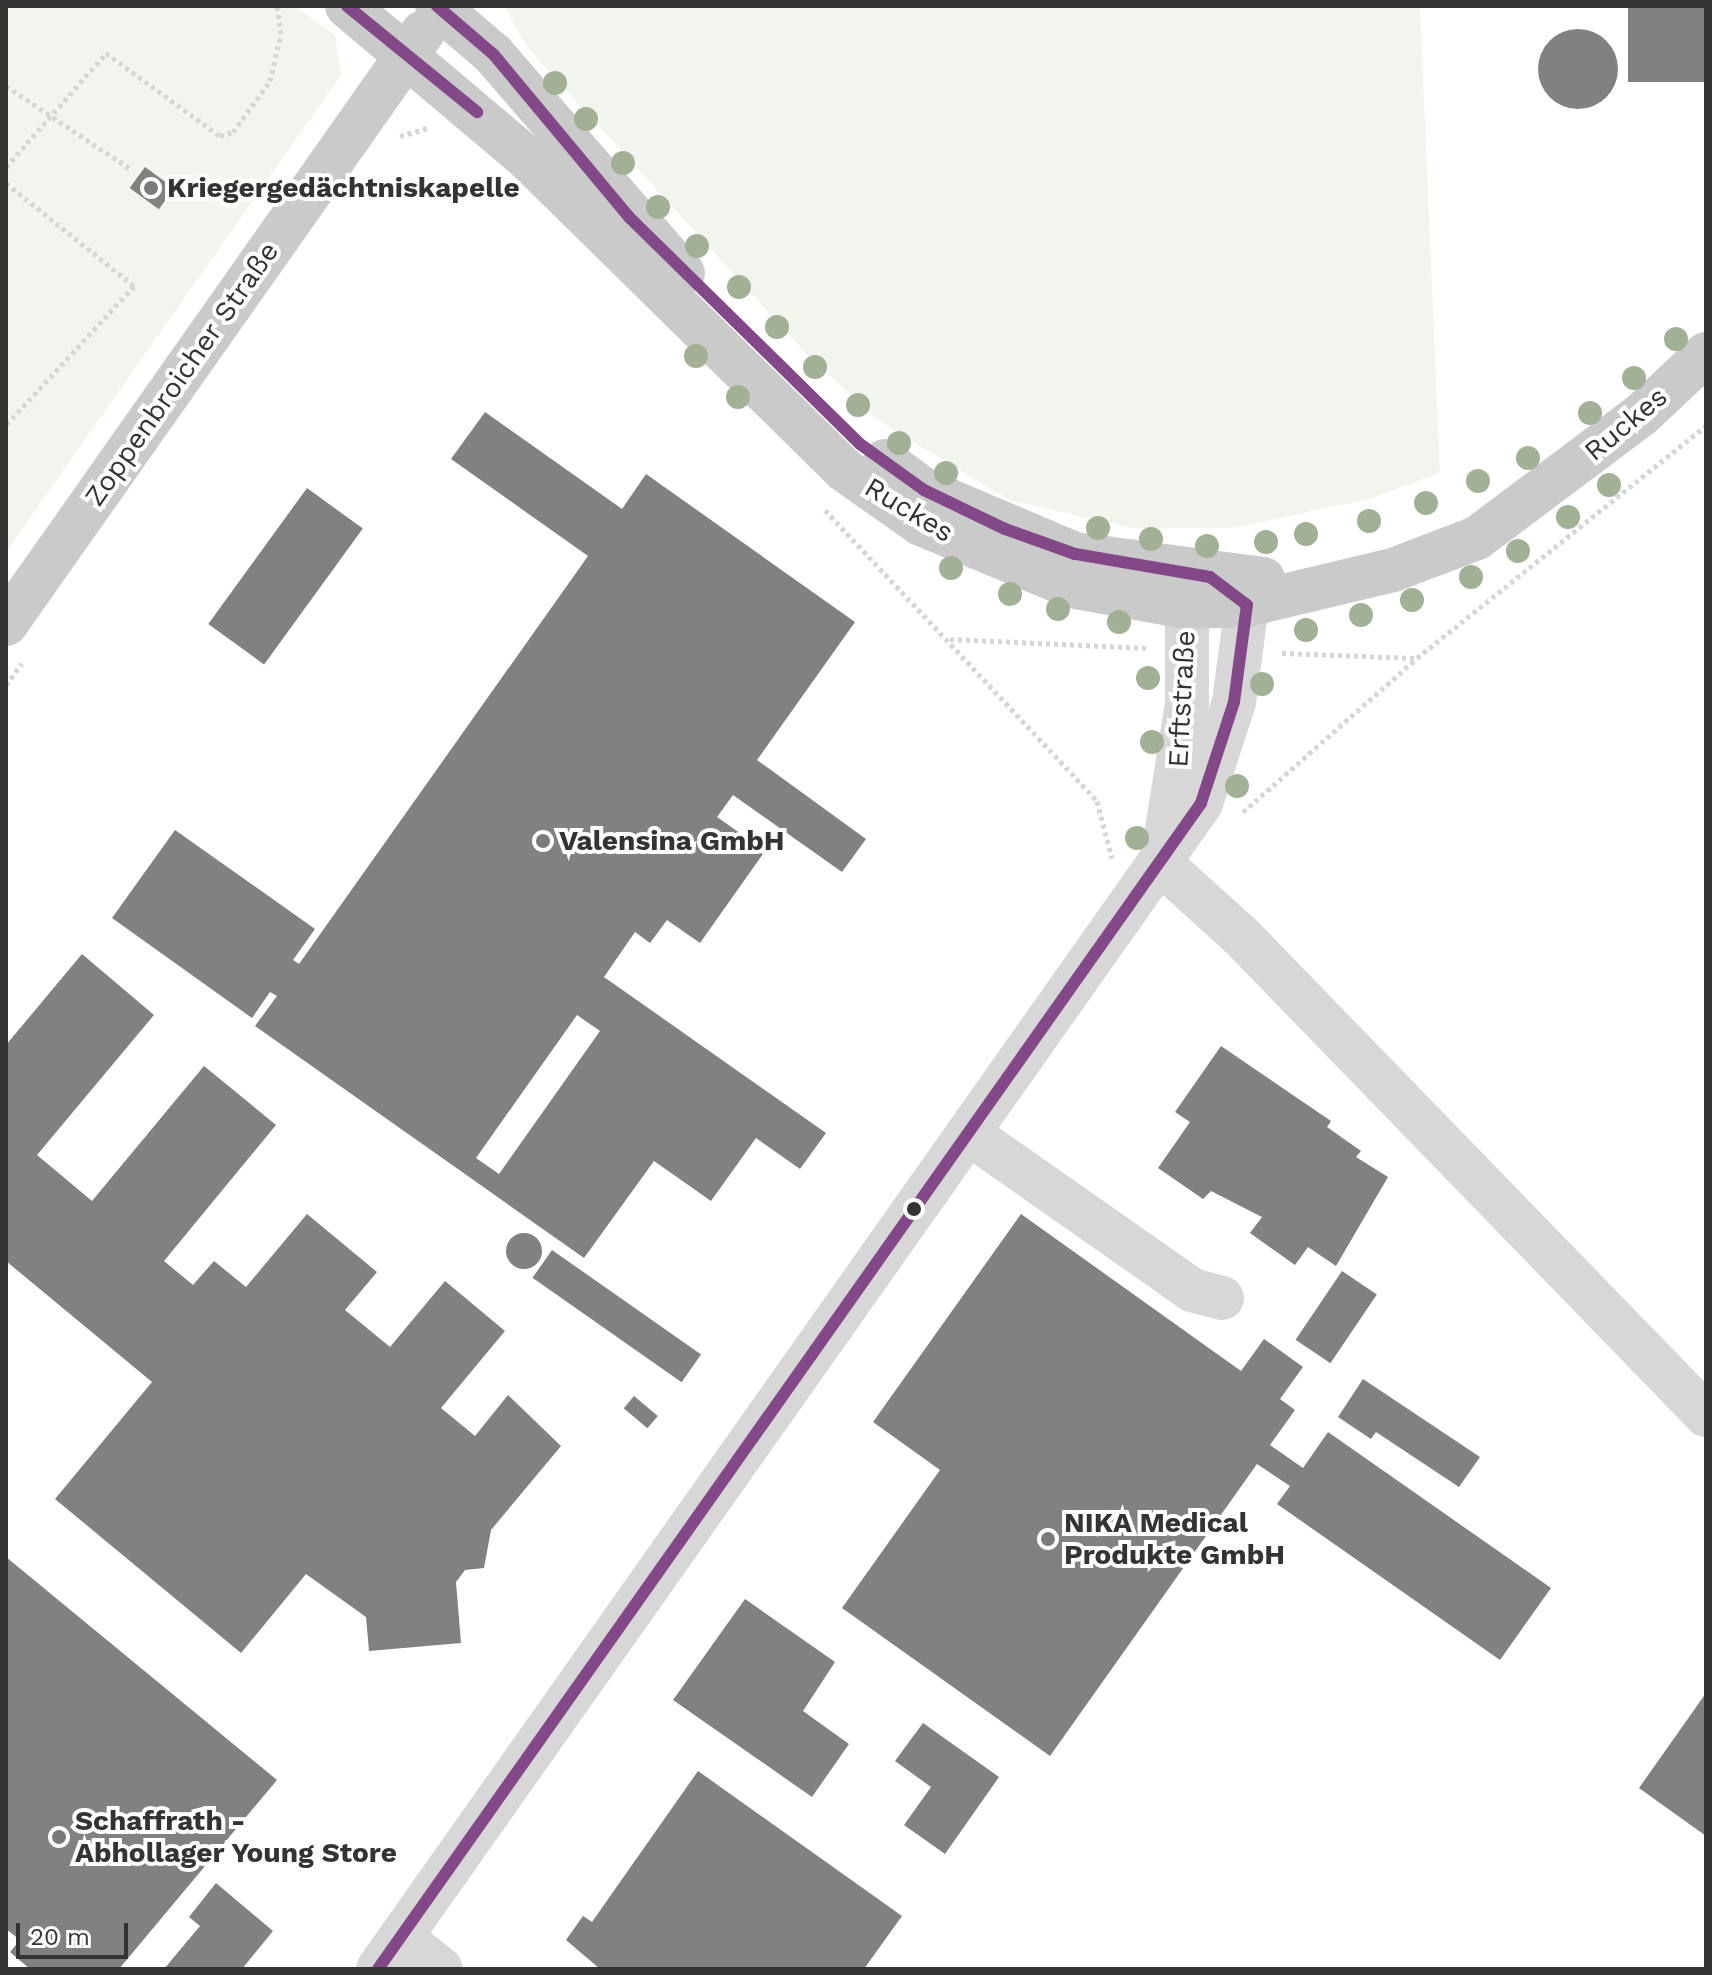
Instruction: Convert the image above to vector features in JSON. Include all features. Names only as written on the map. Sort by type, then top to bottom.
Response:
[{"type":"main road","name":"Ruckes","points":[[347,6],[527,158],[843,469],[921,524],[1005,562],[1071,586],[1198,592],[1362,560],[1543,491]]},
{"type":"main road","name":"Ruckes","points":[[438,6],[493,54],[629,217],[774,367],[860,444],[924,490],[1005,529],[1198,592]]},
{"type":"main road","name":"Zoppenbroicher Straße","points":[[6,624],[408,55],[438,6]]},
{"type":"main road","name":"Ruckes","points":[[1247,605],[1287,601],[1477,538],[1543,491],[1706,354]]},
{"type":"main road","points":[[1198,592],[1247,605]]},
{"type":"street","name":"Erftstraße","points":[[1159,862],[1187,703],[1198,592]]},
{"type":"street","name":"Erftstraße","points":[[390,1953],[1201,803],[1221,754],[1247,605]]},
{"type":"street","points":[[1159,862],[1241,936],[1706,1415]]},
{"type":"street","points":[[968,1133],[1192,1290],[1222,1298]]},
{"type":"street","points":[[390,1953],[441,1969]]},
{"type":"path","points":[[6,167],[106,53],[220,136],[233,132],[270,81],[281,34],[277,6]]},
{"type":"path","points":[[6,86],[129,168]]},
{"type":"path","points":[[376,97],[440,138]]},
{"type":"path","points":[[6,183],[134,286],[6,425]]},
{"type":"path","points":[[1238,817],[1417,658],[1706,426]]},
{"type":"path","points":[[819,503],[1097,801],[1111,867]]},
{"type":"shaded area","points":[[6,6],[294,6],[335,35],[341,75],[6,552]]},
{"type":"shaded area","points":[[504,6],[1420,6],[1440,473],[1369,499],[1232,528],[1131,528],[1009,500],[878,420],[809,357],[526,46]]},
{"type":"building","points":[[1628,6],[1706,6],[1706,82],[1628,82]]},
{"type":"building","points":[[1578,29],[1593,32],[1606,41],[1615,54],[1618,69],[1615,84],[1606,97],[1593,106],[1578,109],[1563,106],[1550,97],[1541,84],[1538,69],[1541,54],[1550,41],[1563,32]]},
{"type":"building","name":"Kriegergedächtniskapelle","points":[[145,167],[174,188],[159,209],[130,188]]},
{"type":"building","name":"Valensina GmbH","points":[[485,412],[622,509],[646,474],[855,622],[757,760],[866,839],[842,872],[733,795],[717,817],[765,851],[700,943],[667,920],[650,943],[635,932],[604,977],[826,1133],[800,1169],[756,1138],[711,1201],[654,1161],[584,1258],[255,1026],[277,996],[270,992],[252,1018],[112,918],[175,830],[315,929],[293,960],[299,964],[588,556],[451,459]],"holes":[[[577,1015],[600,1031],[499,1174],[476,1158]]]},
{"type":"building","points":[[307,488],[363,529],[264,664],[208,624]]},
{"type":"building","points":[[82,954],[154,1015],[37,1155],[92,1201],[204,1066],[276,1125],[164,1261],[193,1285],[214,1261],[246,1287],[307,1214],[377,1272],[345,1310],[390,1347],[445,1281],[505,1331],[441,1408],[475,1436],[508,1395],[561,1446],[491,1530],[484,1568],[465,1570],[456,1582],[461,1643],[369,1651],[366,1617],[306,1574],[241,1653],[55,1499],[152,1382],[6,1261],[6,1045]]},
{"type":"building","points":[[1221,1046],[1331,1121],[1327,1127],[1361,1151],[1356,1157],[1388,1177],[1336,1266],[1308,1247],[1295,1265],[1250,1233],[1262,1217],[1211,1191],[1203,1199],[1158,1168],[1190,1122],[1175,1112]]},
{"type":"building","name":"NIKA Medical Produkte GmbH","points":[[1021,1214],[1241,1371],[1264,1339],[1303,1367],[1280,1399],[1295,1410],[1270,1445],[1303,1468],[1328,1432],[1551,1588],[1500,1660],[1277,1504],[1290,1486],[1257,1464],[1050,1756],[842,1608],[940,1470],[873,1422]]},
{"type":"building","points":[[524,1233],[536,1239],[542,1251],[536,1263],[524,1269],[512,1263],[506,1251],[512,1239]]},
{"type":"building","points":[[552,1250],[701,1354],[682,1382],[532,1278]]},
{"type":"building","points":[[1342,1271],[1377,1294],[1330,1363],[1296,1340]]},
{"type":"building","points":[[1363,1379],[1480,1457],[1459,1487],[1376,1432],[1371,1439],[1338,1417]]},
{"type":"building","points":[[634,1396],[658,1416],[647,1428],[624,1408]]},
{"type":"building","points":[[6,1557],[277,1780],[119,1969],[30,1969],[10,1952],[20,1940],[6,1929]]},
{"type":"building","points":[[745,1599],[835,1662],[803,1711],[849,1744],[812,1797],[673,1700]]},
{"type":"building","points":[[1706,1693],[1706,1836],[1639,1788]]},
{"type":"building","points":[[923,1723],[999,1777],[945,1854],[904,1825],[931,1787],[895,1761]]},
{"type":"building","points":[[698,1771],[902,1916],[864,1969],[600,1969],[566,1940],[583,1916],[592,1922]]},
{"type":"building","points":[[216,1883],[273,1931],[242,1969],[164,1969],[200,1926],[189,1917]]},
{"type":"transit line","points":[[347,6],[477,112]]},
{"type":"transit line","points":[[378,1969],[1201,803],[1234,702],[1247,605],[1210,577],[1075,554],[1005,529],[924,490],[860,444],[629,217],[493,54],[437,6]]},
{"type":"place","name":"Kriegergedächtniskapelle","points":[[151,188]]},
{"type":"place","name":"Valensina GmbH","points":[[543,841]]},
{"type":"place","name":"NIKA Medical Produkte GmbH","points":[[1048,1539]]},
{"type":"place","name":"Schaffrath - Abhollager Young Store","points":[[59,1837]]}]
